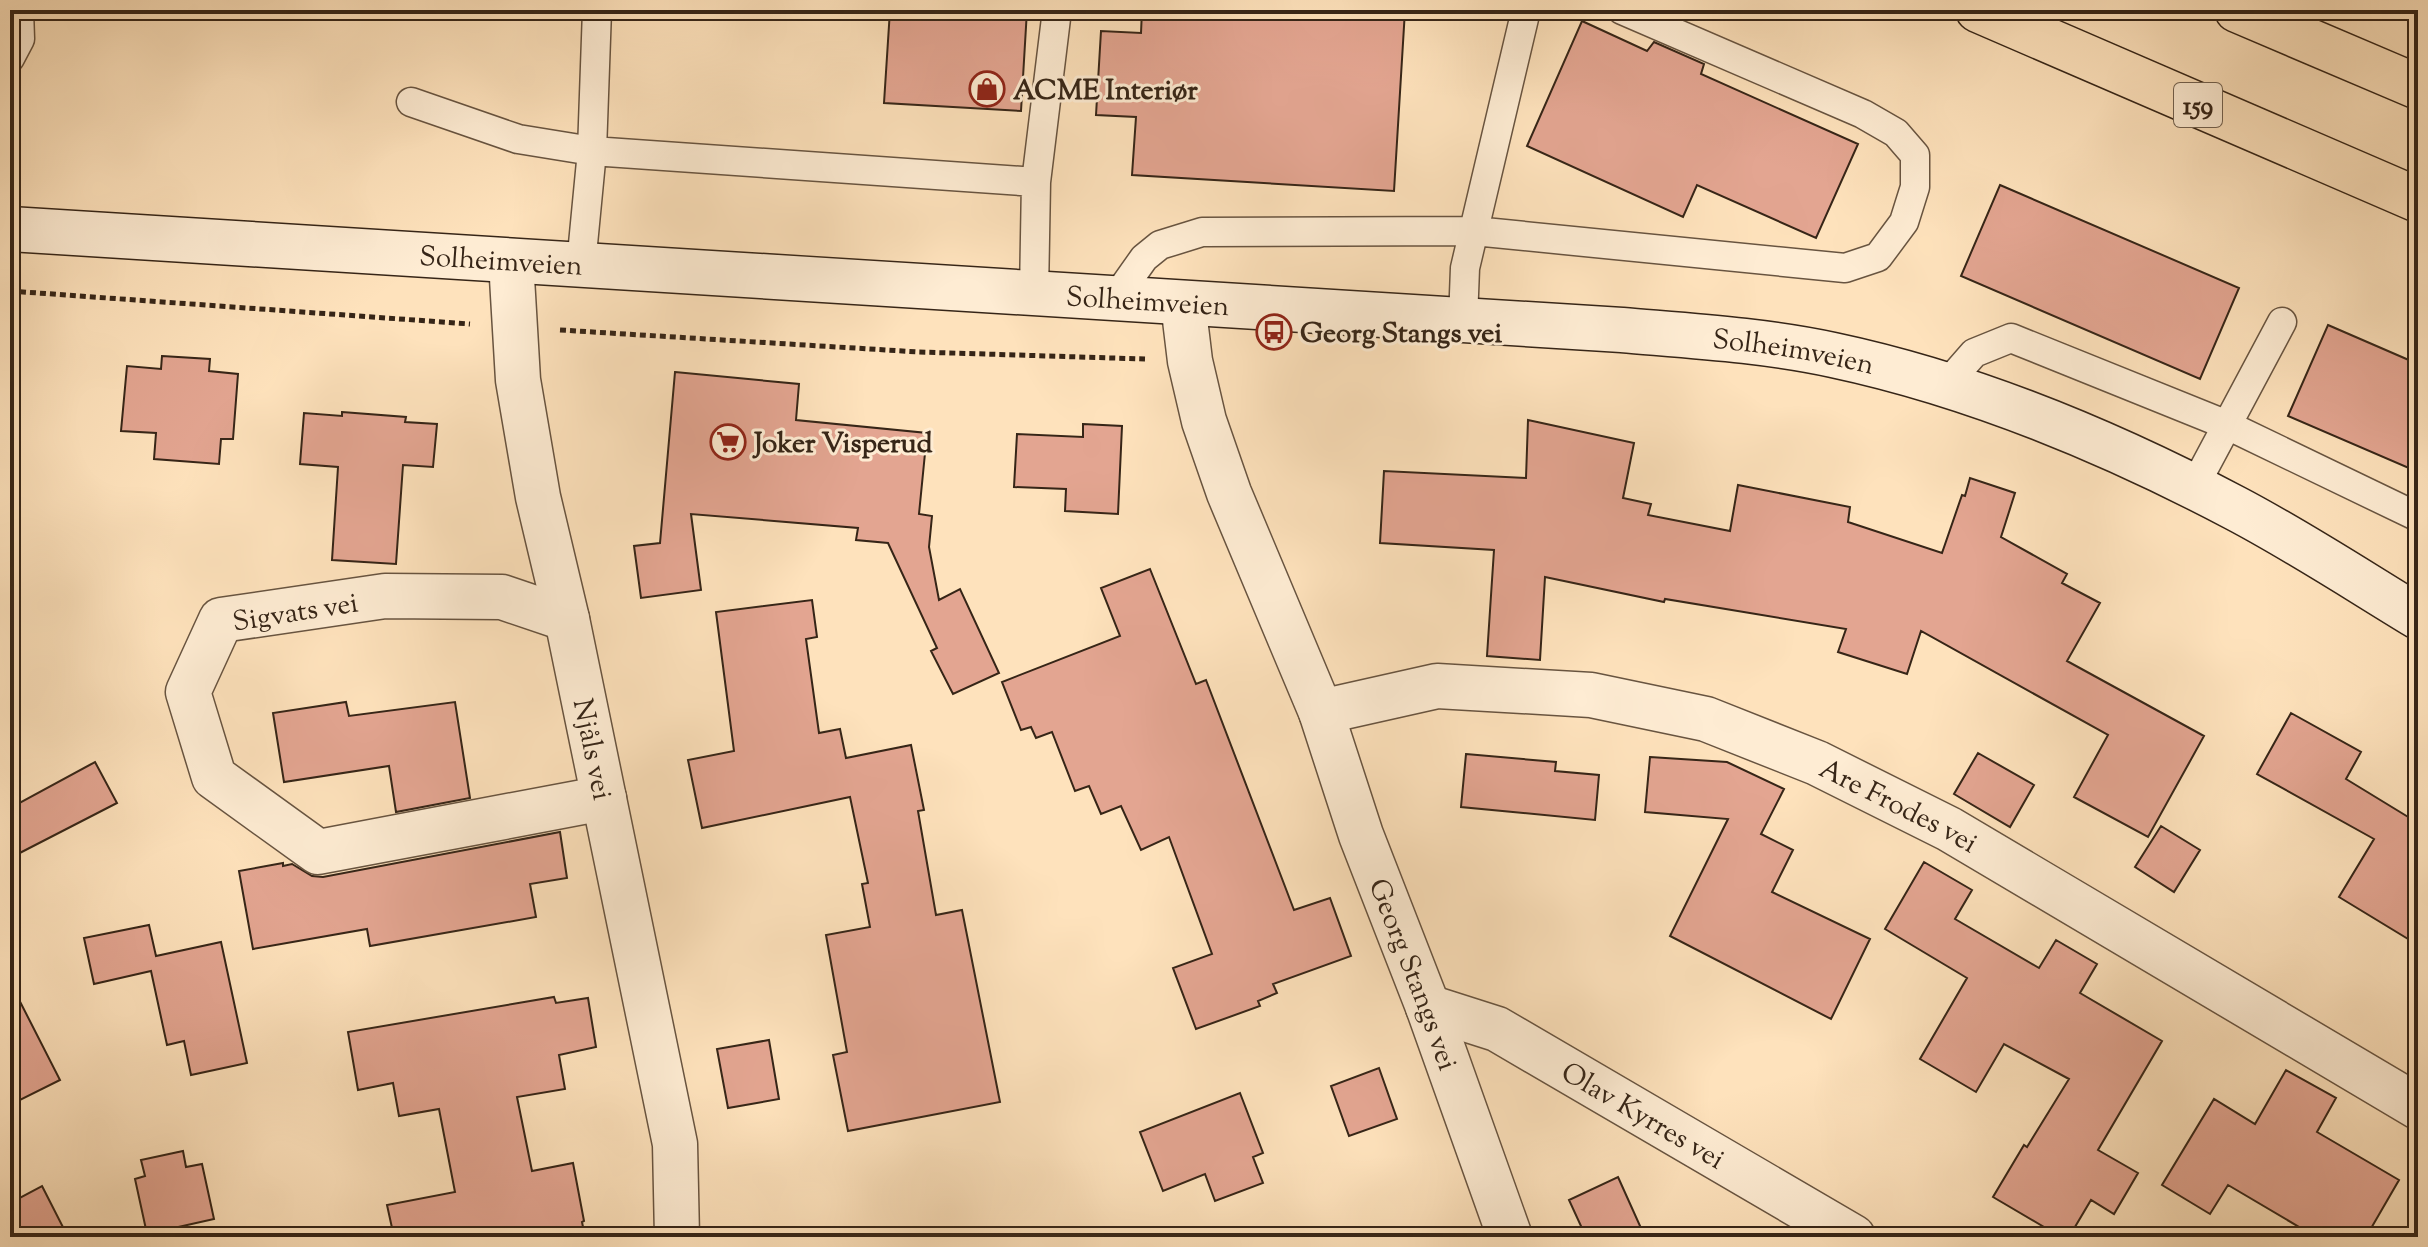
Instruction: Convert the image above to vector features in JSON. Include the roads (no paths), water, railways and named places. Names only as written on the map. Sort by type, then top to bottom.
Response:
[{"type":"highway","name":"159","points":[[1978,10],[2418,200]]},
{"type":"highway","points":[[2237,10],[2418,87]]},
{"type":"street","name":"Solheimveien","points":[[10,229],[1734,339],[1831,355],[1946,385],[2064,427],[2238,509],[2418,617]]},
{"type":"street","name":"Njåls vei","points":[[511,261],[518,380],[538,497],[567,619],[675,1144],[677,1237]]},
{"type":"street","name":"Georg Stangs vei","points":[[1183,303],[1190,361],[1204,421],[1229,493],[1321,712],[1361,835],[1428,1007],[1510,1237]]},
{"type":"street","name":"Sigvats vei","points":[[567,619],[502,597],[385,596],[221,620],[188,692],[214,777],[318,852],[604,798]]},
{"type":"street","name":"Are Frodes vei","points":[[1321,712],[1437,686],[1591,695],[1706,719],[1817,763],[1949,829],[2418,1107]]},
{"type":"street","name":"Olav Kyrres vei","points":[[1428,1007],[1497,1029],[1853,1237]]},
{"type":"lane","points":[[10,58],[20,39],[19,10]]},
{"type":"lane","points":[[581,265],[592,151],[597,10]]},
{"type":"lane","points":[[1034,293],[1036,182],[1057,10]]},
{"type":"lane","points":[[1463,320],[1465,268],[1526,10]]},
{"type":"lane","points":[[1115,299],[1144,258],[1160,245],[1202,232],[1474,231],[1845,268],[1878,257],[1904,222],[1915,187],[1915,155],[1896,133],[1863,114],[1622,10]]},
{"type":"lane","points":[[411,102],[518,139],[592,151],[1036,182]]},
{"type":"lane","points":[[2194,487],[2282,322]]},
{"type":"lane","points":[[1946,385],[1974,353],[2011,338],[2227,425],[2418,517]]},
{"type":"place","name":"ACME Interiør","points":[[987,89]]},
{"type":"place","name":"Georg Stangs vei","points":[[1274,332]]},
{"type":"place","name":"Joker Visperud","points":[[728,442]]}]
